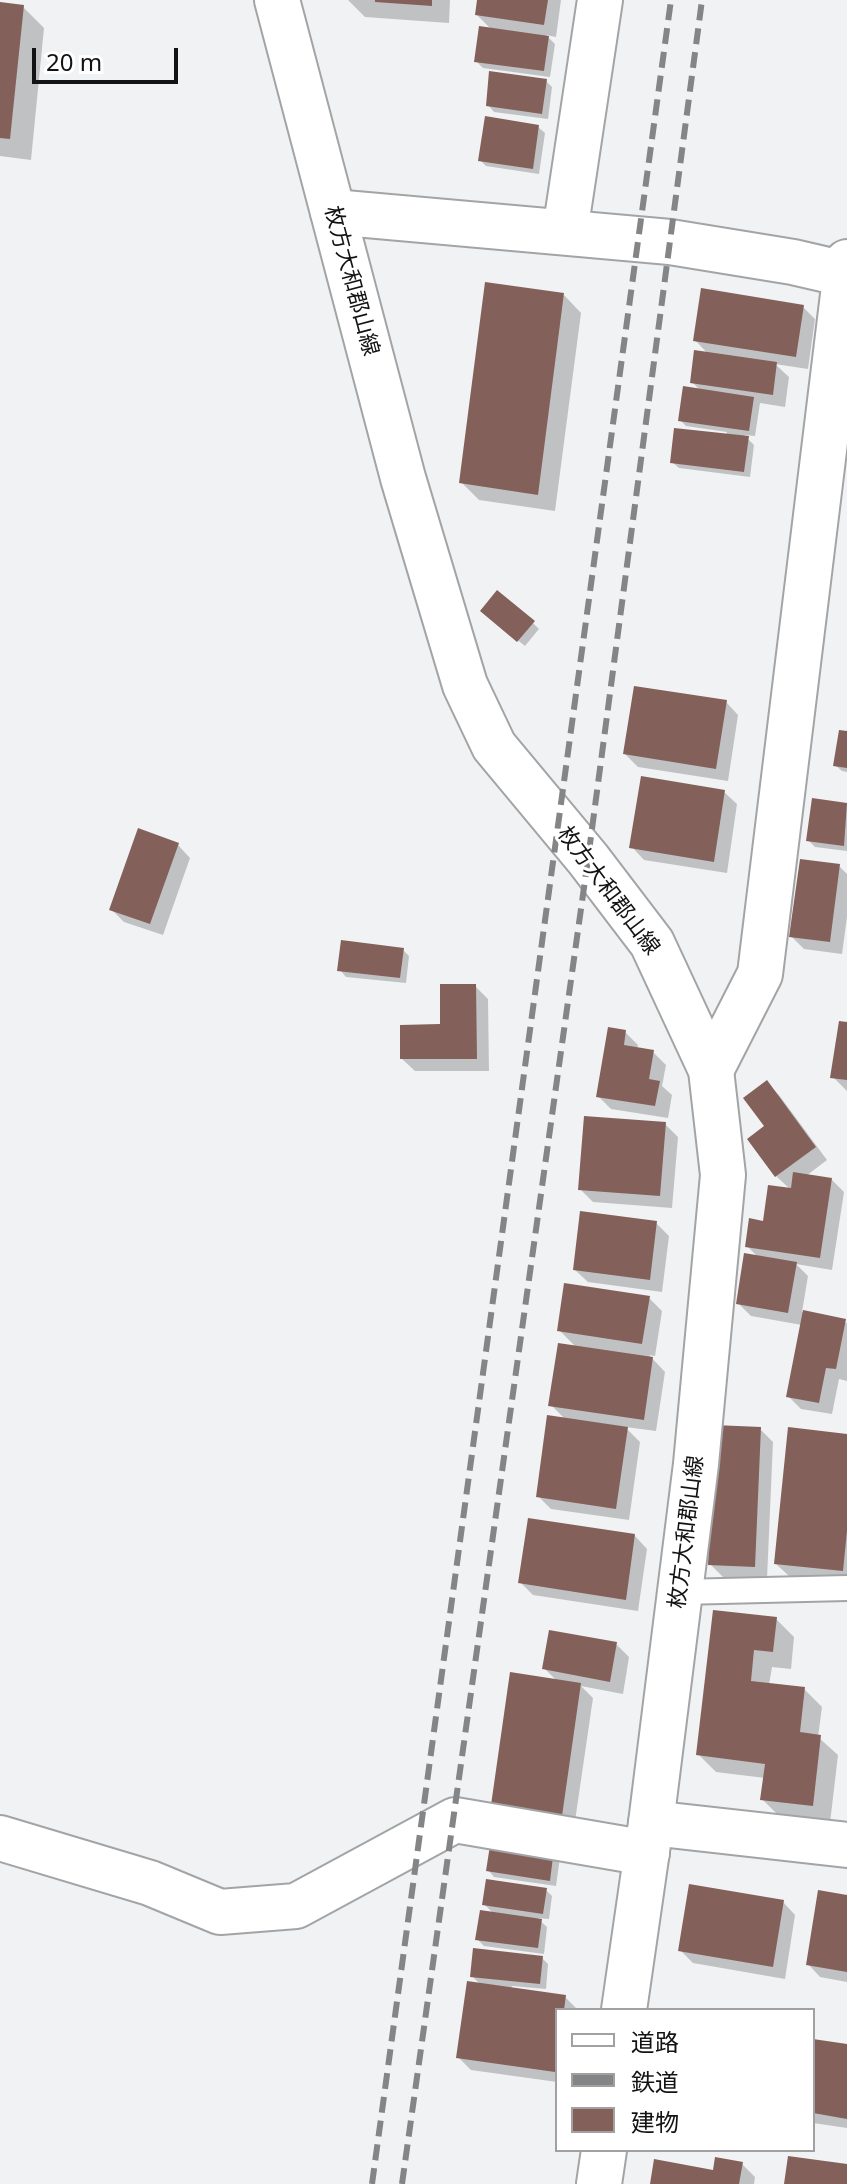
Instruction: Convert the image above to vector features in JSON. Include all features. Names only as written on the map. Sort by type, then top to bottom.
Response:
[{"type":"street","name":"枚方大和郡山線","points":[[277,0],[403,478],[465,685],[494,746],[588,859],[652,943],[711,1070],[723,1175],[696,1464],[624,2008]]},
{"type":"street","points":[[565,232],[600,0]]},
{"type":"street","points":[[333,212],[670,242],[846,268],[843,332],[760,974],[711,1070]]},
{"type":"street","points":[[0,1838],[150,1883],[220,1912],[296,1906],[455,1820],[649,1838],[847,1845]]},
{"type":"street","points":[[599,2184],[604,2152]]},
{"type":"lane","points":[[680,1592],[847,1588]]},
{"type":"building","points":[[432,0],[432,6],[375,2]]},
{"type":"building","points":[[477,0],[548,0],[544,25],[475,15]]},
{"type":"building","points":[[0,2],[24,5],[10,139],[0,138]]},
{"type":"building","points":[[479,26],[549,36],[544,71],[474,62]]},
{"type":"building","points":[[489,71],[547,79],[542,114],[486,106]]},
{"type":"building","points":[[485,116],[539,125],[533,169],[478,161]]},
{"type":"building","points":[[485,282],[564,293],[538,495],[459,483]]},
{"type":"building","points":[[701,288],[804,305],[796,357],[693,341]]},
{"type":"building","points":[[694,350],[777,362],[773,395],[690,383]]},
{"type":"building","points":[[683,386],[754,397],[749,431],[678,421]]},
{"type":"building","points":[[674,428],[749,436],[744,472],[670,463]]},
{"type":"building","points":[[497,590],[535,621],[517,642],[480,611]]},
{"type":"building","points":[[634,686],[727,700],[716,769],[623,754]]},
{"type":"building","points":[[839,730],[847,731],[847,768],[833,766]]},
{"type":"building","points":[[641,776],[725,790],[714,862],[629,848]]},
{"type":"building","points":[[812,798],[847,803],[844,846],[806,841]]},
{"type":"building","points":[[138,828],[179,843],[150,924],[109,910]]},
{"type":"building","points":[[800,859],[840,864],[830,942],[789,937]]},
{"type":"building","points":[[341,940],[404,948],[400,978],[337,971]]},
{"type":"building","points":[[440,984],[476,984],[477,1059],[400,1059],[400,1025],[440,1024]]},
{"type":"building","points":[[839,1021],[847,1022],[847,1080],[830,1078]]},
{"type":"building","points":[[608,1027],[626,1030],[624,1045],[654,1050],[649,1079],[660,1081],[655,1106],[596,1097]]},
{"type":"building","points":[[767,1080],[816,1147],[775,1177],[747,1139],[764,1126],[743,1098]]},
{"type":"building","points":[[584,1116],[666,1122],[660,1196],[578,1190]]},
{"type":"building","points":[[793,1172],[832,1178],[820,1258],[745,1247],[749,1218],[763,1221],[768,1185],[791,1188]]},
{"type":"building","points":[[580,1211],[657,1221],[650,1280],[573,1270]]},
{"type":"building","points":[[744,1253],[797,1262],[788,1313],[736,1304]]},
{"type":"building","points":[[564,1283],[650,1296],[642,1344],[557,1331]]},
{"type":"building","points":[[803,1310],[846,1319],[836,1369],[826,1368],[819,1403],[786,1397]]},
{"type":"building","points":[[558,1343],[653,1357],[644,1420],[548,1406]]},
{"type":"building","points":[[547,1415],[628,1427],[616,1509],[536,1497]]},
{"type":"building","points":[[714,1425],[761,1427],[755,1567],[708,1565]]},
{"type":"building","points":[[788,1427],[847,1434],[847,1531],[843,1571],[774,1564]]},
{"type":"building","points":[[528,1518],[635,1534],[626,1600],[518,1583]]},
{"type":"building","points":[[713,1610],[777,1617],[773,1652],[754,1650],[751,1681],[805,1687],[800,1732],[821,1735],[813,1806],[760,1800],[765,1764],[696,1755]]},
{"type":"building","points":[[549,1630],[617,1642],[610,1682],[542,1669]]},
{"type":"building","points":[[510,1672],[581,1683],[562,1816],[491,1805]]},
{"type":"building","points":[[491,1839],[554,1849],[550,1881],[486,1871]]},
{"type":"building","points":[[486,1879],[547,1888],[543,1914],[482,1905]]},
{"type":"building","points":[[689,1884],[784,1900],[773,1967],[678,1951]]},
{"type":"building","points":[[818,1890],[847,1895],[847,1972],[806,1965]]},
{"type":"building","points":[[480,1910],[542,1919],[538,1948],[475,1940]]},
{"type":"building","points":[[473,1948],[543,1956],[540,1984],[470,1977]]},
{"type":"building","points":[[467,1981],[566,1995],[564,2008],[555,2008],[555,2072],[456,2058]]},
{"type":"building","points":[[815,2039],[847,2044],[847,2119],[815,2113]]},
{"type":"building","points":[[788,2156],[847,2164],[847,2184],[784,2184]]},
{"type":"building","points":[[715,2157],[743,2162],[739,2184],[650,2184],[654,2159],[713,2170]]},
{"type":"railway","points":[[372,2184],[671,0]]},
{"type":"railway","points":[[402,2184],[588,859],[702,0]]}]
